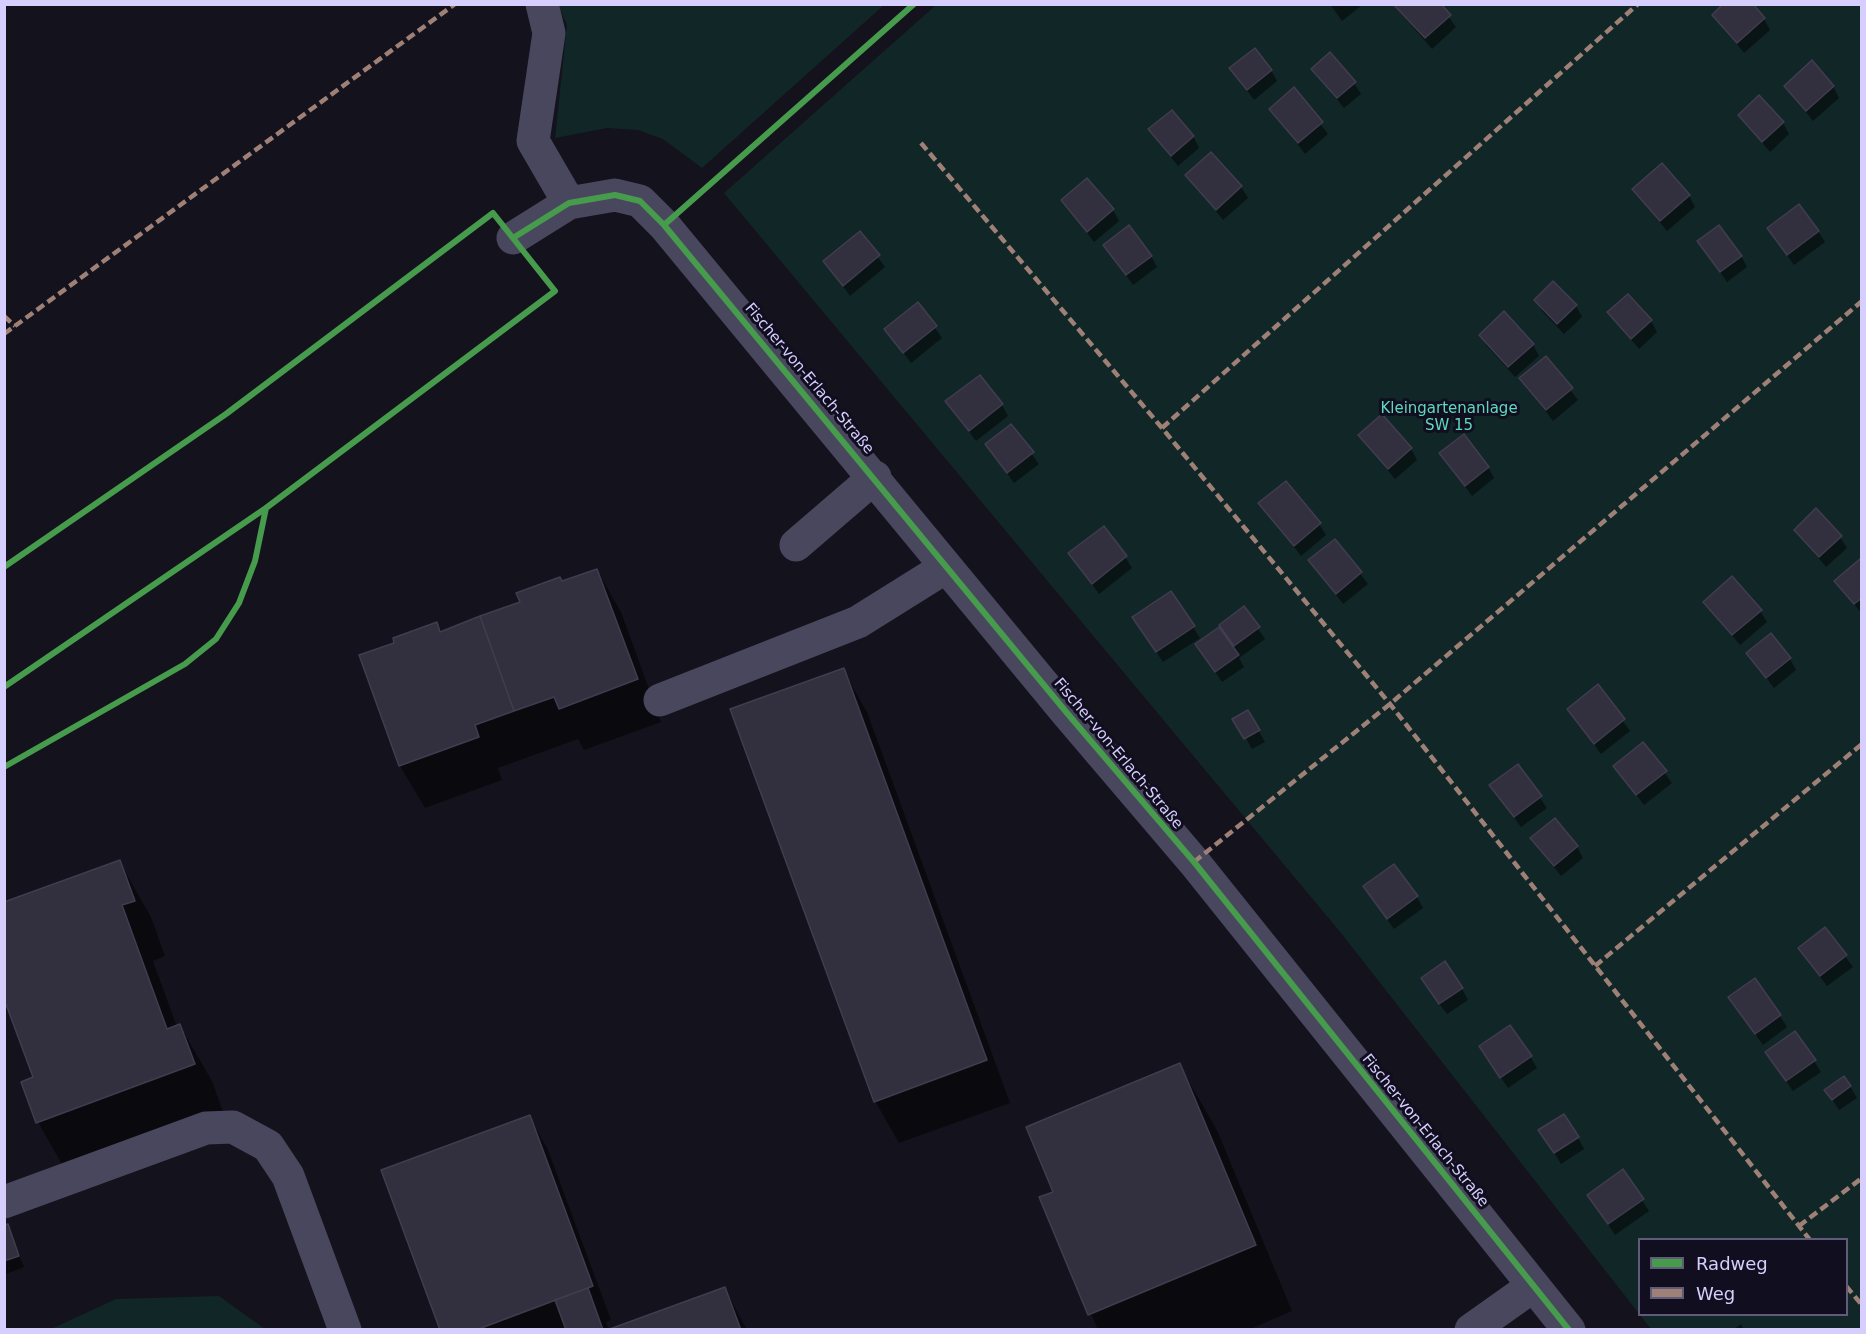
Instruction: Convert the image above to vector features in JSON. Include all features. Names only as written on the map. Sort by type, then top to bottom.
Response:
[{"type":"street","points":[[513,238],[569,203],[533,141],[549,33],[542,4]]},
{"type":"street","name":"Fischer-von-Erlach-Straße","points":[[569,203],[615,195],[640,201],[664,225],[875,477],[946,567],[1194,862],[1569,1329]]},
{"type":"street","points":[[796,545],[875,477]]},
{"type":"street","points":[[660,700],[858,622],[946,567]]},
{"type":"street","points":[[4,1202],[206,1128],[233,1127],[268,1146],[288,1176],[345,1329]]},
{"type":"street","points":[[1471,1329],[1533,1286]]},
{"type":"green space","points":[[558,5],[884,5],[702,168],[663,139],[638,130],[607,128],[555,138],[567,25]]},
{"type":"green space","name":"Kleingartenanlage SW 15","points":[[936,5],[1861,5],[1861,1329],[1651,1329],[1641,1316],[1848,1316],[1848,1238],[1638,1238],[1638,1312],[1341,933],[724,193]]},
{"type":"green space","points":[[219,1296],[265,1329],[51,1329],[116,1299]]},
{"type":"building","points":[[1393,4],[1441,4],[1451,15],[1425,38]]},
{"type":"building","points":[[1723,4],[1753,4],[1765,18],[1737,43],[1712,15]]},
{"type":"building","points":[[1255,48],[1272,70],[1247,90],[1229,68]]},
{"type":"building","points":[[1330,52],[1356,82],[1337,98],[1311,69]]},
{"type":"building","points":[[1812,60],[1834,86],[1806,111],[1784,86]]},
{"type":"building","points":[[1294,87],[1323,122],[1298,143],[1269,109]]},
{"type":"building","points":[[1759,95],[1784,122],[1762,142],[1738,115]]},
{"type":"building","points":[[1172,110],[1194,136],[1171,156],[1148,129]]},
{"type":"building","points":[[1211,152],[1242,186],[1216,210],[1185,175]]},
{"type":"building","points":[[1662,163],[1690,195],[1660,221],[1632,189]]},
{"type":"building","points":[[1087,178],[1114,209],[1087,232],[1061,200]]},
{"type":"building","points":[[1799,204],[1819,231],[1787,255],[1767,228]]},
{"type":"building","points":[[1129,225],[1152,256],[1126,275],[1103,245]]},
{"type":"building","points":[[1719,225],[1742,256],[1720,272],[1697,241]]},
{"type":"building","points":[[860,231],[880,255],[843,286],[823,261]]},
{"type":"building","points":[[1553,281],[1577,305],[1557,324],[1534,300]]},
{"type":"building","points":[[1628,294],[1652,320],[1631,339],[1607,312]]},
{"type":"building","points":[[918,302],[937,326],[903,353],[884,329]]},
{"type":"building","points":[[1504,311],[1534,344],[1508,367],[1479,335]]},
{"type":"building","points":[[1546,356],[1573,388],[1546,410],[1519,378]]},
{"type":"building","points":[[980,375],[1003,404],[969,431],[945,401]]},
{"type":"building","points":[[1382,414],[1412,448],[1388,469],[1358,435]]},
{"type":"building","points":[[1011,424],[1034,452],[1007,473],[985,444]]},
{"type":"building","points":[[1464,434],[1489,467],[1465,486],[1439,453]]},
{"type":"building","points":[[1286,481],[1321,523],[1294,546],[1258,503]]},
{"type":"building","points":[[1816,508],[1842,536],[1819,557],[1794,530]]},
{"type":"building","points":[[1104,526],[1127,556],[1092,584],[1068,553]]},
{"type":"building","points":[[1335,539],[1362,572],[1336,594],[1308,560]]},
{"type":"building","points":[[1861,558],[1862,598],[1854,604],[1834,581]]},
{"type":"building","points":[[597,569],[638,679],[559,709],[554,697],[514,711],[480,616],[520,602],[516,593],[560,577],[562,581]]},
{"type":"building","points":[[1732,576],[1762,610],[1732,635],[1703,602]]},
{"type":"building","points":[[1171,591],[1195,626],[1156,652],[1132,617]]},
{"type":"building","points":[[1244,606],[1260,627],[1234,646],[1219,625]]},
{"type":"building","points":[[480,616],[514,711],[475,725],[479,737],[399,766],[359,655],[394,643],[393,638],[437,622],[440,632]]},
{"type":"building","points":[[1219,627],[1239,655],[1215,672],[1195,644]]},
{"type":"building","points":[[1771,633],[1791,658],[1766,678],[1746,653]]},
{"type":"building","points":[[844,668],[987,1060],[874,1102],[730,709]]},
{"type":"building","points":[[1598,684],[1625,719],[1594,744],[1567,709]]},
{"type":"building","points":[[1248,710],[1260,730],[1244,739],[1232,719]]},
{"type":"building","points":[[1643,742],[1667,771],[1636,795],[1613,766]]},
{"type":"building","points":[[1518,764],[1542,796],[1514,817],[1489,785]]},
{"type":"building","points":[[1555,818],[1578,846],[1554,866],[1530,838]]},
{"type":"building","points":[[120,860],[135,901],[122,905],[167,1029],[180,1024],[195,1064],[36,1123],[21,1082],[33,1077],[4,999],[4,902]]},
{"type":"building","points":[[1394,864],[1418,896],[1387,919],[1363,886]]},
{"type":"building","points":[[1825,927],[1847,955],[1820,976],[1798,948]]},
{"type":"building","points":[[1445,961],[1463,988],[1439,1004],[1421,978]]},
{"type":"building","points":[[1755,978],[1781,1015],[1755,1034],[1728,997]]},
{"type":"building","points":[[1510,1025],[1532,1056],[1500,1078],[1479,1046]]},
{"type":"building","points":[[1795,1031],[1816,1060],[1786,1081],[1765,1052]]},
{"type":"building","points":[[1180,1063],[1256,1245],[1088,1315],[1039,1197],[1053,1192],[1026,1127]]},
{"type":"building","points":[[1844,1076],[1851,1086],[1832,1100],[1824,1090]]},
{"type":"building","points":[[1564,1114],[1579,1137],[1554,1153],[1538,1130]]},
{"type":"building","points":[[530,1115],[593,1286],[476,1330],[440,1330],[381,1170]]},
{"type":"building","points":[[1623,1169],[1644,1199],[1608,1224],[1587,1195]]},
{"type":"building","points":[[8,1224],[19,1256],[4,1261],[4,1225]]},
{"type":"building","points":[[725,1287],[741,1330],[607,1330]]},
{"type":"building","points":[[588,1288],[603,1330],[566,1330],[555,1300]]},
{"type":"marked path","points":[[4,334],[455,4]]},
{"type":"marked path","points":[[1162,428],[1638,4]]},
{"type":"marked path","points":[[921,143],[1162,428],[1390,704],[1808,1238]]},
{"type":"marked path","points":[[1194,862],[1390,704],[1862,301]]},
{"type":"marked path","points":[[4,316],[15,326]]},
{"type":"marked path","points":[[1595,966],[1862,744]]},
{"type":"marked path","points":[[1799,1226],[1862,1178]]},
{"type":"marked path","points":[[1848,1288],[1862,1305]]},
{"type":"cycle path","points":[[664,225],[914,4]]},
{"type":"cycle path","points":[[513,238],[569,203],[615,195],[640,201],[664,225],[1067,713],[1194,862],[1569,1330]]},
{"type":"cycle path","points":[[4,567],[226,414],[493,213],[555,291],[266,508],[4,687]]},
{"type":"cycle path","points":[[4,767],[185,664],[216,639],[239,603],[255,561],[266,508]]}]
